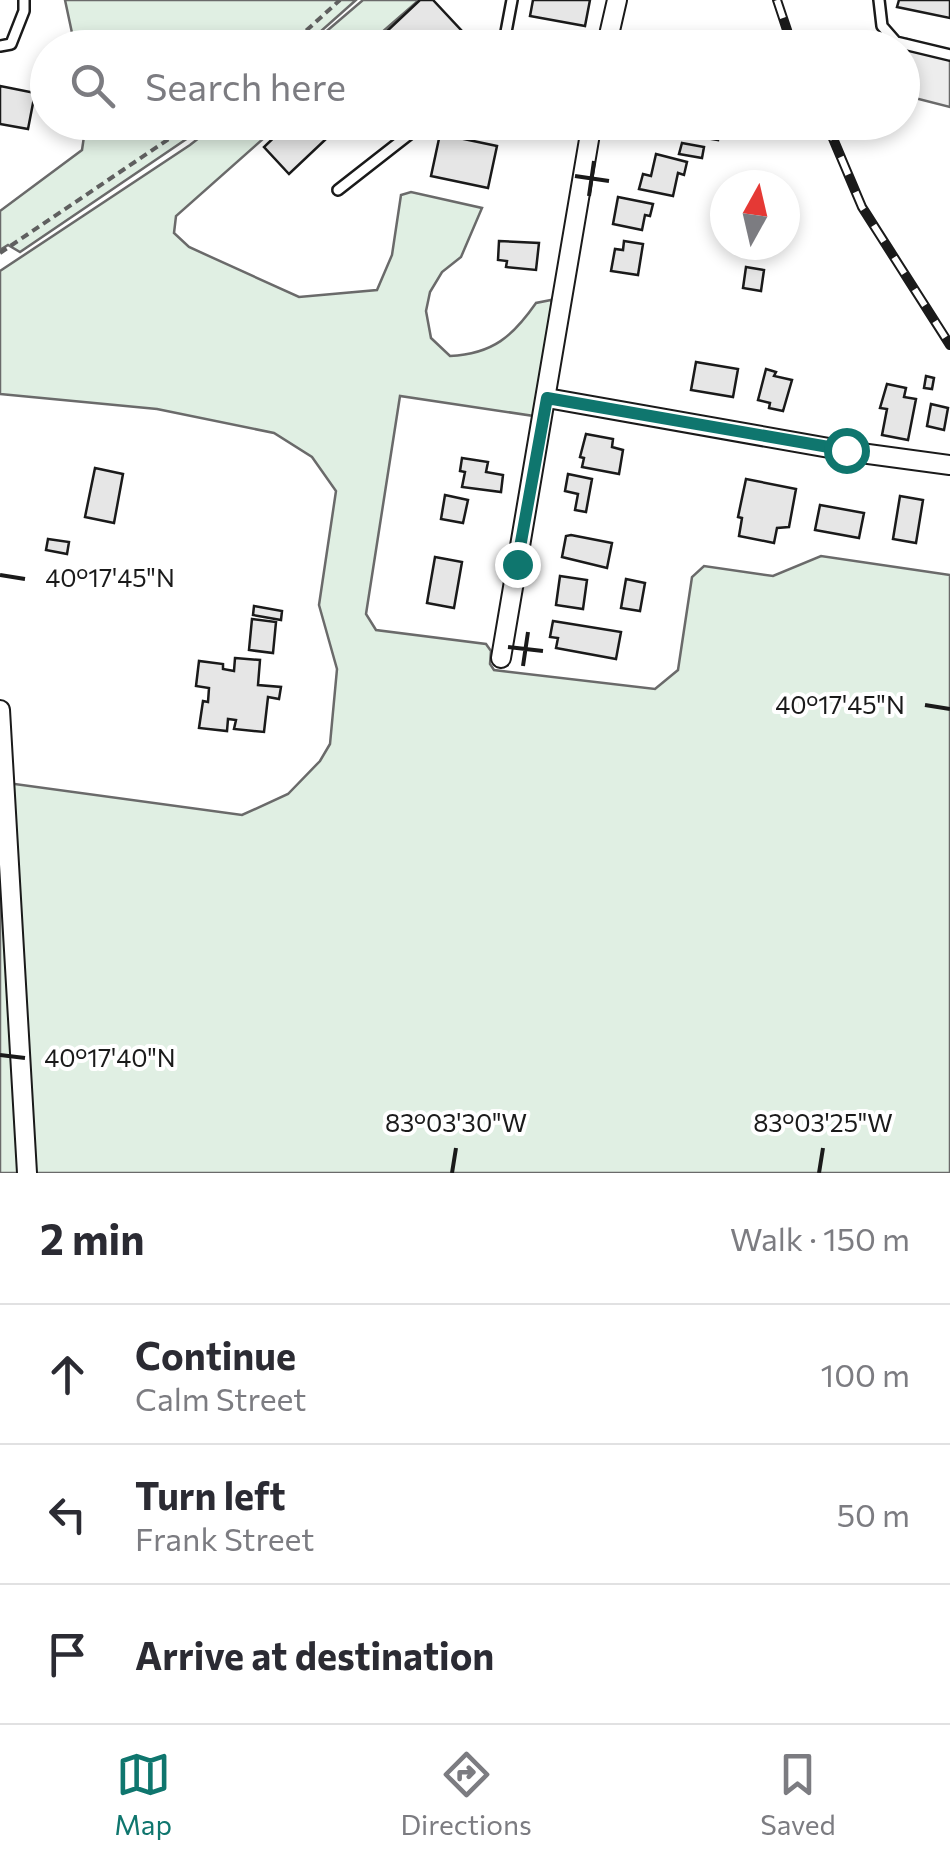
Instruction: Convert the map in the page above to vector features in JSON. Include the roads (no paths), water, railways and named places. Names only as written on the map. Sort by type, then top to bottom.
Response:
[{"type":"street","points":[[610,30],[617,0]]},
{"type":"street","points":[[501,658],[589,140]]},
{"type":"street","points":[[547,398],[950,465]]},
{"type":"street","points":[[0,710],[27,1173]]},
{"type":"lane","points":[[0,46],[11,44],[24,0]]},
{"type":"lane","points":[[506,30],[512,0]]},
{"type":"lane","points":[[879,0],[886,30]]},
{"type":"lane","points":[[920,48],[950,56]]},
{"type":"lane","points":[[338,190],[402,140]]},
{"type":"railway","points":[[777,0],[787,30]]},
{"type":"railway","points":[[834,140],[862,207],[950,345]]}]
